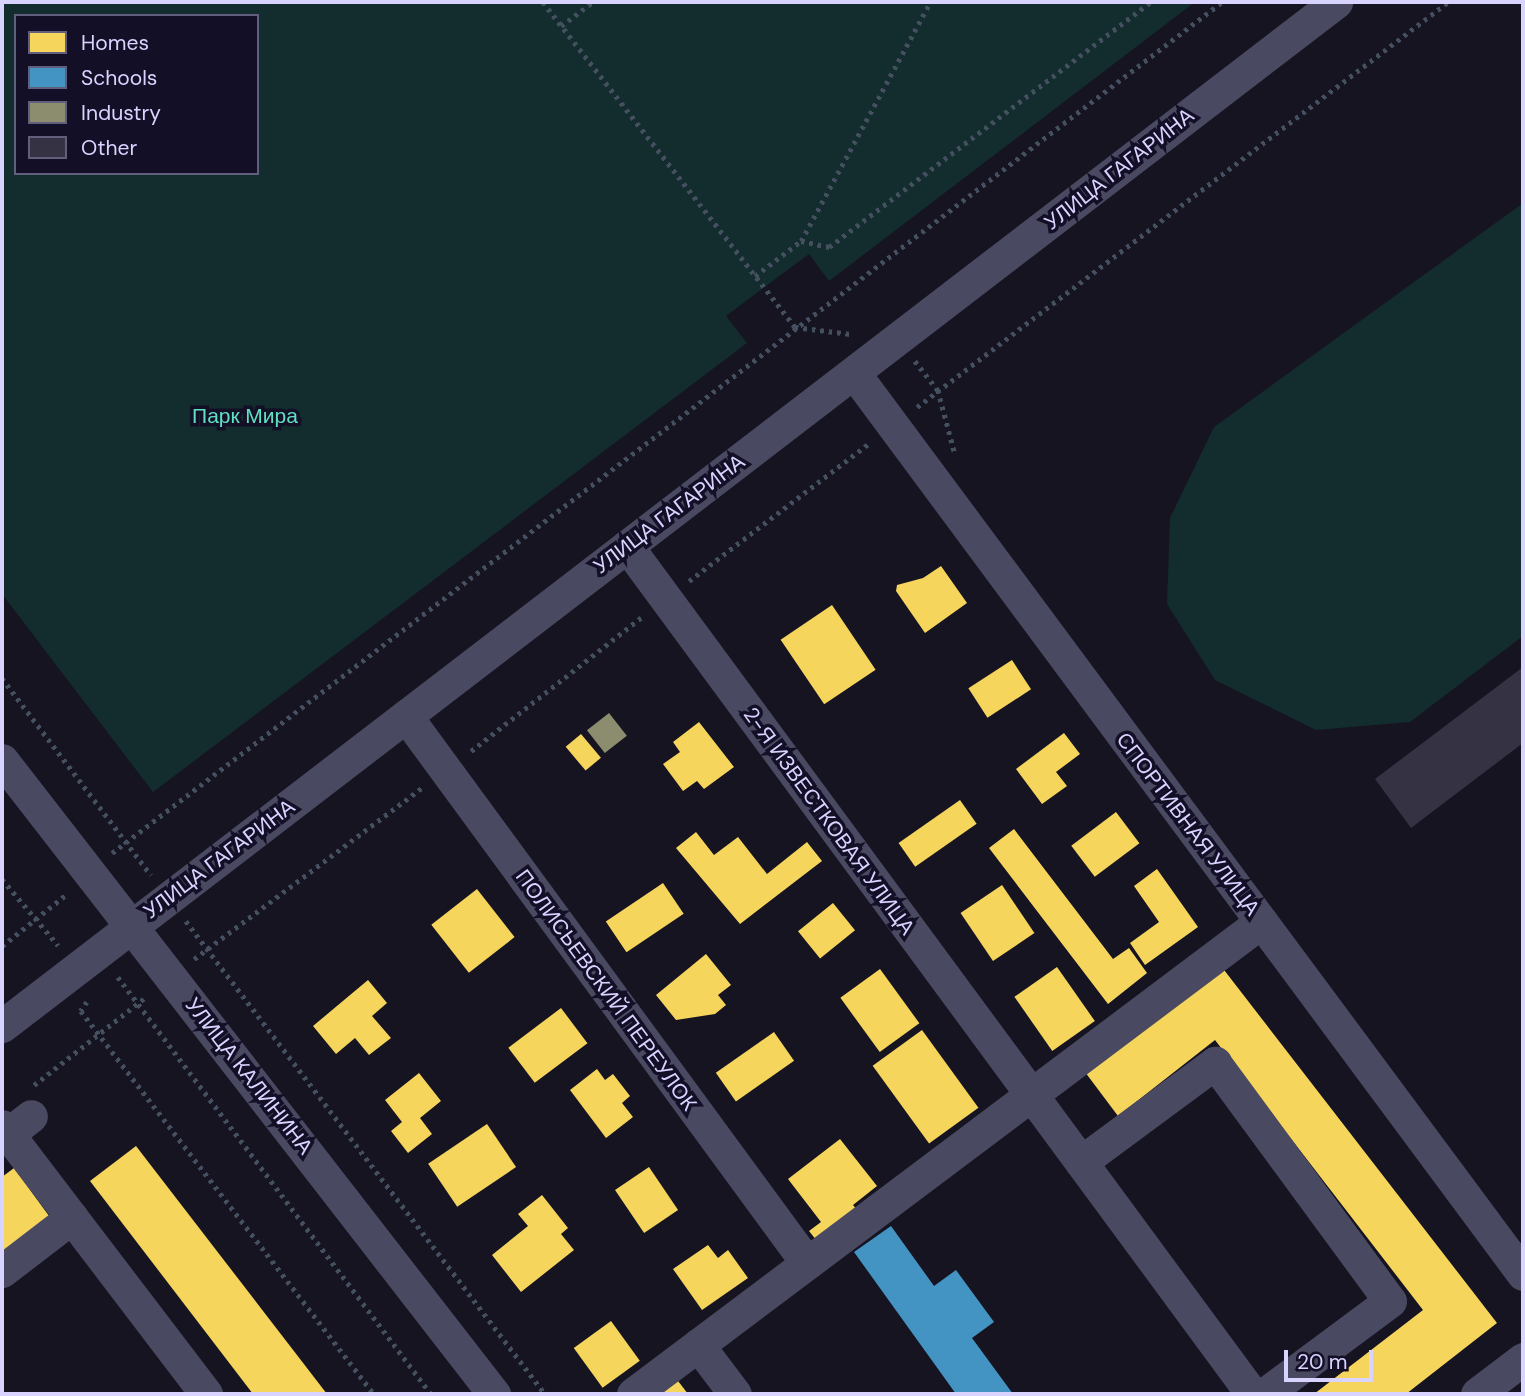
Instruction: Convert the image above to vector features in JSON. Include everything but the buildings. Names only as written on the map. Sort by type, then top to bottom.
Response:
[{"type":"street","name":"УЛИЦА ГАГАРИНА","points":[[2,1026],[1336,2]]},
{"type":"street","name":"СПОРТИВНАЯ УЛИЦА","points":[[853,373],[1523,1274]]},
{"type":"street","name":"2-Я ИЗВЕСТКОВАЯ УЛИЦА","points":[[627,546],[1252,1394]]},
{"type":"street","name":"ПОЛИСЬЕВСКИЙ ПЕРЕУЛОК","points":[[406,716],[807,1264]]},
{"type":"street","name":"УЛИЦА КАЛИНИНА","points":[[2,760],[172,975],[494,1394]]},
{"type":"street","points":[[633,1394],[1261,922]]},
{"type":"street","points":[[1081,1162],[1215,1063],[1390,1301],[1265,1394]]},
{"type":"street","points":[[16,1117],[72,1217],[206,1394]]},
{"type":"street","points":[[2,1271],[72,1217]]},
{"type":"street","points":[[698,1345],[735,1394]]},
{"type":"street","points":[[1477,1394],[1523,1359]]},
{"type":"path","points":[[561,26],[593,2]]},
{"type":"path","points":[[755,276],[801,241],[930,2]]},
{"type":"path","points":[[801,241],[829,247],[1151,2]]},
{"type":"path","points":[[124,839],[1222,2]]},
{"type":"path","points":[[16,1117],[100,1035],[172,975],[446,770],[892,425],[1448,2]]},
{"type":"path","points":[[2,678],[545,1394]]},
{"type":"path","points":[[2,879],[34,920]]},
{"type":"path","points":[[109,982],[120,976],[431,1394]]},
{"type":"path","points":[[92,996],[81,1011],[374,1394]]},
{"type":"green space","name":"Парк Мира","points":[[2,2],[1195,2],[829,281],[809,254],[726,316],[747,343],[153,792],[2,594]]},
{"type":"green space","points":[[1523,203],[1523,636],[1410,722],[1316,730],[1215,680],[1167,604],[1170,518],[1214,427]]}]
